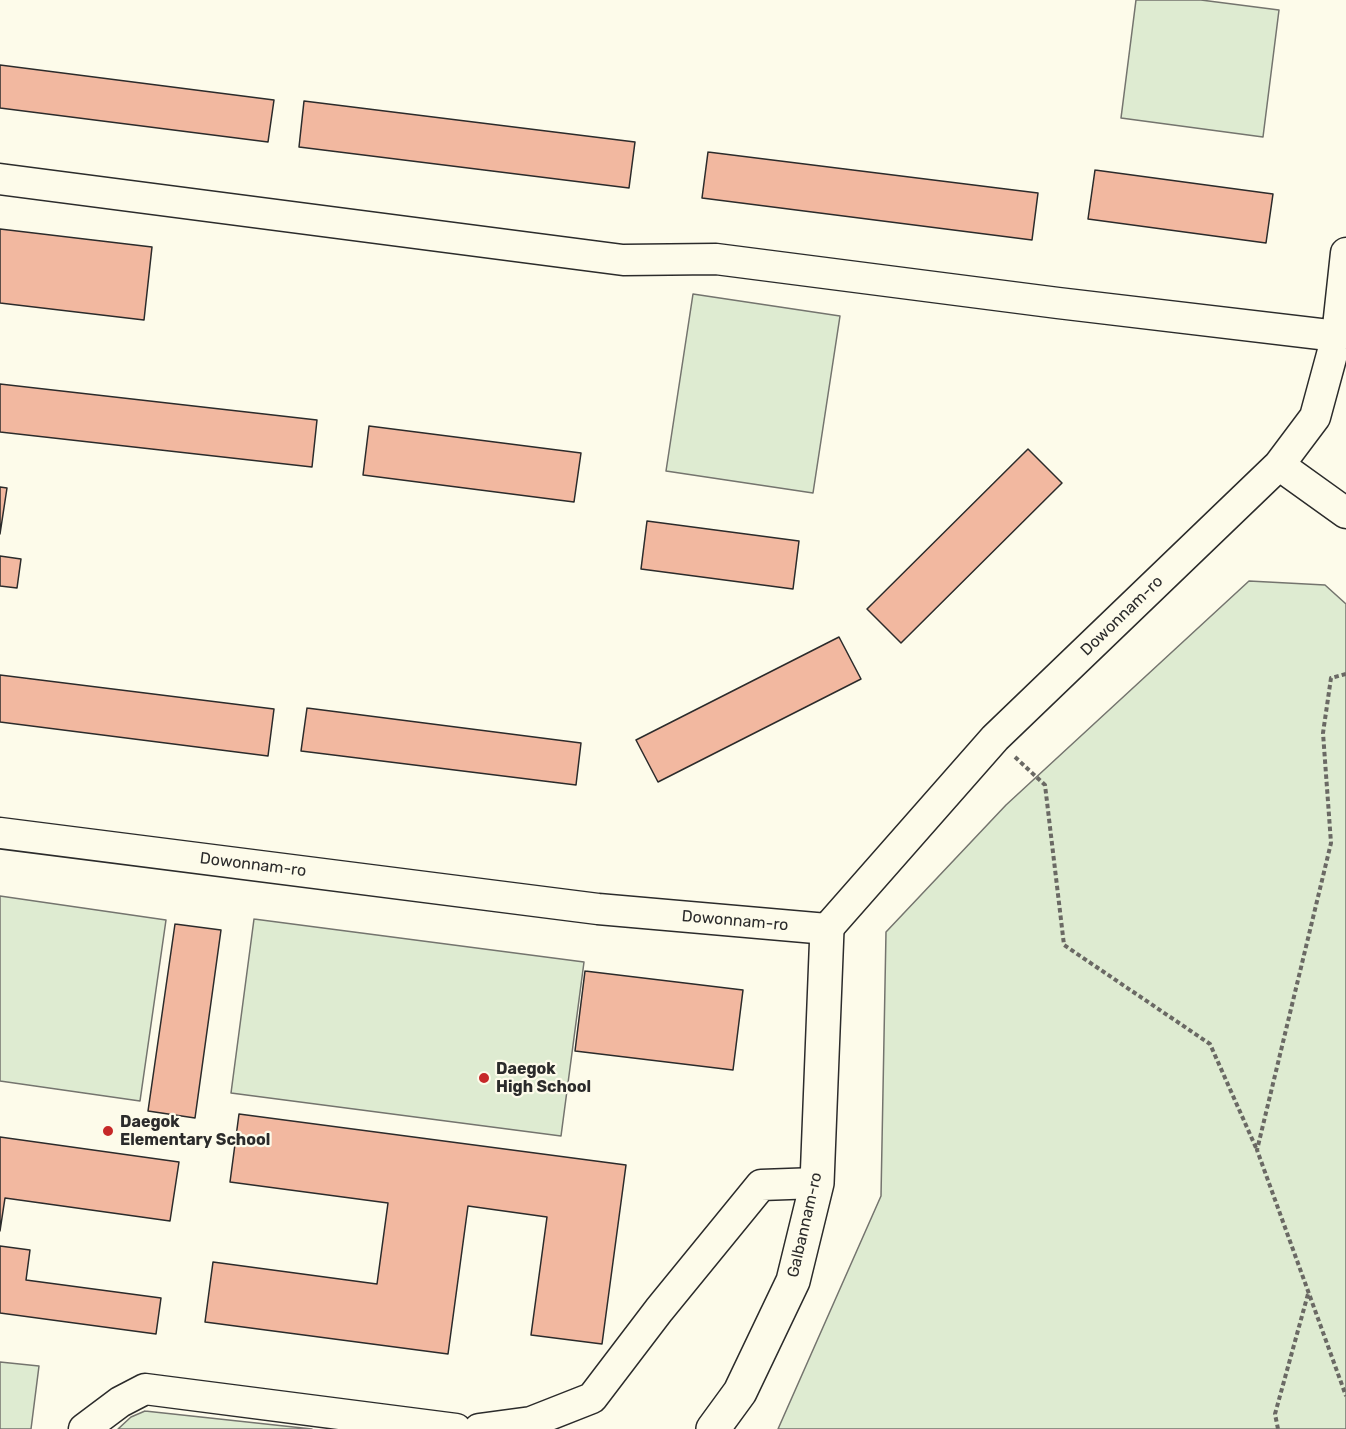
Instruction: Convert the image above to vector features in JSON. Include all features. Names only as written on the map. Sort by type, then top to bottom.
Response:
[{"type":"main road","name":"Galbannam-ro","points":[[713,1429],[740,1392],[793,1281],[817,1183],[827,929]]},
{"type":"street","points":[[0,179],[623,260],[716,259],[1337,336]]},
{"type":"street","name":"Dowonnam-ro","points":[[0,833],[598,909],[827,929],[995,738],[1279,465],[1315,417],[1337,336],[1346,253]]},
{"type":"street","points":[[1279,465],[1346,513]]},
{"type":"street","points":[[479,1429],[531,1422],[592,1398],[658,1310],[761,1185],[817,1183]]},
{"type":"street","points":[[84,1429],[120,1402],[145,1389],[456,1429]]},
{"type":"path","points":[[1257,1150],[1331,843],[1323,733],[1331,678],[1346,674]]},
{"type":"path","points":[[995,738],[1044,785],[1064,945],[1210,1044],[1257,1150],[1346,1396]]},
{"type":"path","points":[[1278,1429],[1275,1414],[1308,1292]]},
{"type":"green space","points":[[1136,0],[1201,0],[1279,10],[1263,137],[1121,118]]},
{"type":"green space","points":[[693,294],[840,316],[813,493],[666,471]]},
{"type":"green space","points":[[1249,581],[1325,585],[1346,604],[1346,1429],[778,1429],[881,1196],[886,932],[1006,805]]},
{"type":"green space","points":[[0,896],[166,920],[140,1101],[0,1081]]},
{"type":"green space","points":[[254,919],[584,962],[561,1136],[231,1093]]},
{"type":"green space","points":[[0,1362],[39,1366],[31,1429],[0,1429]]},
{"type":"green space","points":[[145,1411],[312,1429],[118,1429],[131,1417]]},
{"type":"building","points":[[0,65],[274,100],[268,142],[0,108]]},
{"type":"building","points":[[304,101],[635,142],[629,188],[299,147]]},
{"type":"building","points":[[708,152],[1038,193],[1032,240],[702,198]]},
{"type":"building","points":[[1095,170],[1273,194],[1266,243],[1088,219]]},
{"type":"building","points":[[0,229],[152,247],[144,320],[0,303]]},
{"type":"building","points":[[0,384],[317,420],[312,467],[0,432]]},
{"type":"building","points":[[369,426],[581,453],[574,502],[363,475]]},
{"type":"building","points":[[1028,449],[1062,483],[901,643],[867,609]]},
{"type":"building","points":[[0,487],[7,488],[0,534]]},
{"type":"building","points":[[647,521],[799,541],[793,589],[641,569]]},
{"type":"building","points":[[0,556],[21,559],[17,588],[0,586]]},
{"type":"building","points":[[839,637],[861,679],[658,782],[636,740]]},
{"type":"building","points":[[0,675],[274,709],[268,756],[0,722]]},
{"type":"building","points":[[307,708],[581,743],[576,785],[301,751]]},
{"type":"building","points":[[175,924],[221,930],[195,1118],[148,1111]]},
{"type":"building","points":[[585,971],[743,990],[733,1070],[575,1051]]},
{"type":"building","points":[[239,1114],[626,1165],[602,1344],[531,1335],[547,1217],[468,1206],[448,1354],[205,1322],[213,1262],[377,1284],[388,1203],[230,1182]]},
{"type":"building","points":[[0,1137],[179,1162],[170,1221],[5,1198],[0,1231]]},
{"type":"building","points":[[0,1246],[30,1250],[26,1280],[161,1298],[156,1334],[0,1313]]},
{"type":"place","name":"Daegok High School","points":[[484,1078]]},
{"type":"place","name":"Daegok Elementary School","points":[[108,1131]]}]
